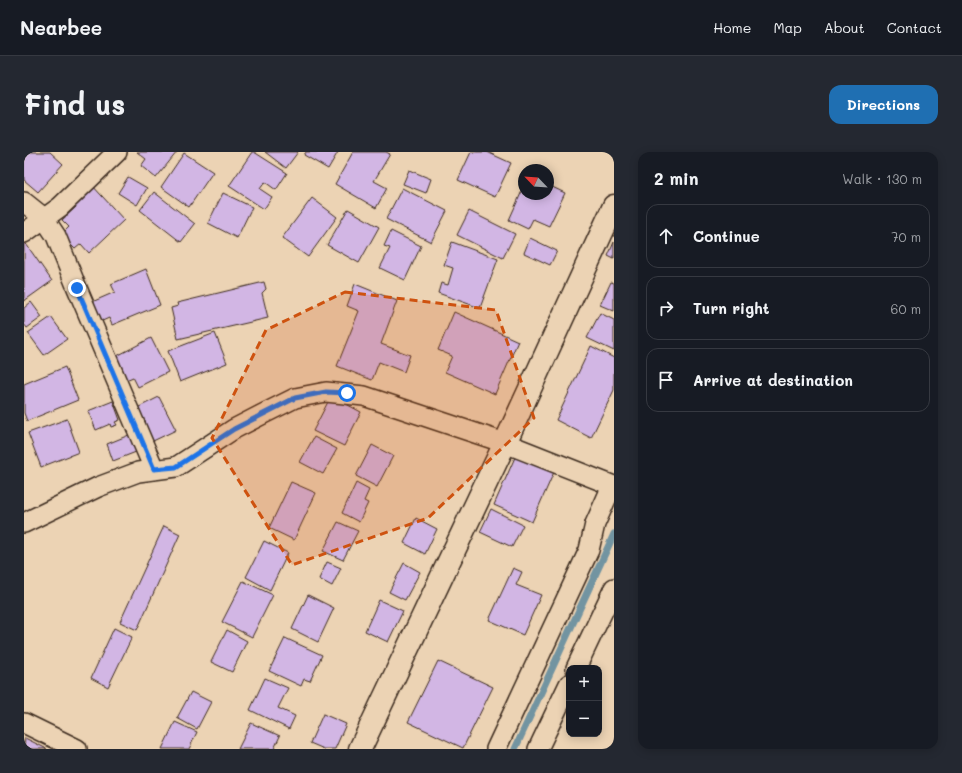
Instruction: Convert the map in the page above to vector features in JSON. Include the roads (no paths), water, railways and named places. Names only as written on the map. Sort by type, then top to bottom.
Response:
[{"type":"street","points":[[24,233],[60,207],[117,152]]},
{"type":"street","points":[[24,202],[44,218],[56,236],[154,469]]},
{"type":"street","points":[[360,749],[505,443],[614,206]]},
{"type":"street","points":[[24,523],[98,487],[138,472],[176,467],[234,429],[295,398],[326,392],[364,396],[505,443],[613,486],[595,524],[589,550],[496,749]]},
{"type":"street","points":[[577,665],[614,588]]},
{"type":"street","points":[[538,749],[566,690]]},
{"type":"street","points":[[24,723],[77,749]]},
{"type":"waterway","points":[[515,749],[614,534]]}]
